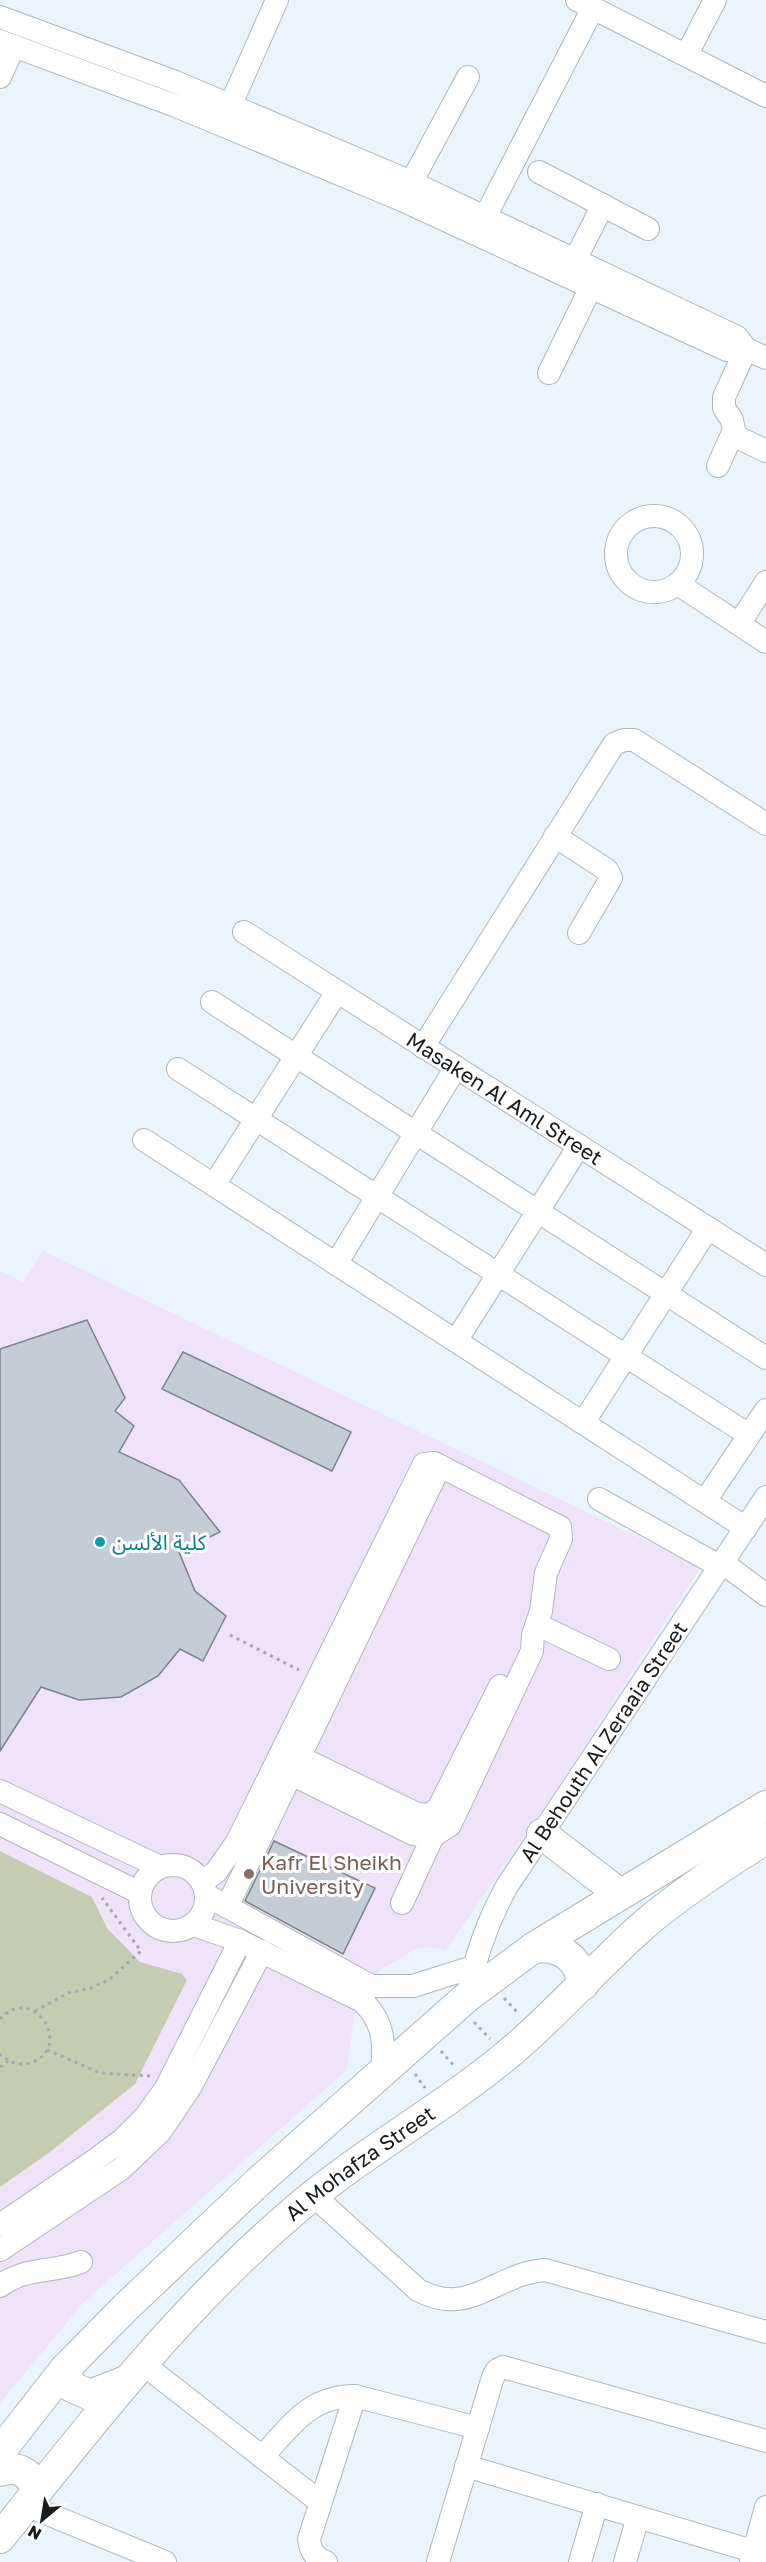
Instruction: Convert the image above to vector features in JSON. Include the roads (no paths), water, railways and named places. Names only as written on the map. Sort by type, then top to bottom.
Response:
[{"type":"main road","points":[[0,2452],[64,2370],[189,2246],[426,2033],[472,1987],[766,1806]]},
{"type":"main road","points":[[542,1834],[620,1894]]},
{"type":"main road","name":"Al Mohafza Street","points":[[0,2538],[136,2372],[178,2323],[233,2266],[313,2195],[356,2162],[469,2085],[506,2056],[637,1932],[671,1903],[703,1878],[766,1839]]},
{"type":"main road","points":[[533,1948],[545,1946],[567,1954],[581,1973],[583,1985]]},
{"type":"main road","points":[[64,2370],[72,2387],[81,2393],[90,2394],[100,2393],[136,2372]]},
{"type":"main road","points":[[0,2471],[9,2468],[19,2469],[28,2474],[34,2483],[31,2499]]},
{"type":"street","points":[[231,104],[277,0]]},
{"type":"street","points":[[687,54],[715,0]]},
{"type":"street","points":[[485,217],[599,6],[687,54],[763,87]]},
{"type":"street","points":[[0,17],[231,104],[591,287],[726,350],[756,354]]},
{"type":"street","points":[[0,77],[7,44],[406,191],[485,217],[737,337],[756,354]]},
{"type":"street","points":[[406,191],[468,77]]},
{"type":"street","points":[[539,172],[648,229]]},
{"type":"street","points":[[575,260],[603,205]]},
{"type":"street","points":[[549,373],[591,287]]},
{"type":"street","points":[[718,466],[733,435],[734,425],[724,408],[724,398],[756,354]]},
{"type":"street","points":[[733,435],[766,452]]},
{"type":"street","points":[[739,624],[766,582]]},
{"type":"street","points":[[678,584],[766,642]]},
{"type":"street","points":[[423,1047],[614,744],[624,740],[634,741],[766,824]]},
{"type":"street","points":[[555,836],[607,870],[611,878],[579,933]]},
{"type":"street","name":"Masaken Al Aml Street","points":[[244,932],[766,1265]]},
{"type":"street","points":[[214,1185],[337,992]]},
{"type":"street","points":[[212,1002],[766,1358]]},
{"type":"street","points":[[336,1264],[456,1067]]},
{"type":"street","points":[[178,1069],[749,1435]]},
{"type":"street","points":[[144,1140],[746,1528]]},
{"type":"street","points":[[456,1341],[579,1146]]},
{"type":"street","points":[[583,1423],[708,1228]]},
{"type":"street","points":[[705,1501],[766,1410]]},
{"type":"street","points":[[160,1867],[146,1878],[140,1893],[140,1905],[144,1916],[161,1930],[173,1932],[184,1930],[194,1924],[204,1911],[204,1889],[237,1842],[420,1469],[429,1463],[440,1466],[560,1527],[561,1539],[546,1573],[532,1652],[528,1662],[455,1817],[442,1832],[431,1825]]},
{"type":"street","points":[[227,1907],[440,1466]]},
{"type":"street","name":"Al Behouth Al Zeraaia Street","points":[[472,1987],[492,1913],[766,1497]]},
{"type":"street","points":[[599,1499],[722,1565],[766,1595]]},
{"type":"street","points":[[536,1630],[609,1659]]},
{"type":"street","points":[[295,1766],[413,1834],[431,1825]]},
{"type":"street","points":[[0,1791],[160,1867],[179,1866],[196,1874],[204,1889],[227,1907],[371,1986],[472,1987]]},
{"type":"street","points":[[0,1824],[140,1893]]},
{"type":"street","points":[[402,1903],[431,1825]]},
{"type":"street","points":[[194,1924],[262,1951],[362,2001],[379,2023],[384,2057],[391,2065]]},
{"type":"street","points":[[0,2225],[122,2140],[146,2116],[166,2088],[240,1941]]},
{"type":"street","points":[[0,2250],[121,2169],[160,2132],[191,2086],[262,1951]]},
{"type":"street","points":[[313,2195],[418,2290],[430,2297],[444,2301],[459,2301],[523,2274],[544,2270],[766,2332]]},
{"type":"street","points":[[0,2286],[20,2274],[62,2268],[81,2262]]},
{"type":"street","points":[[438,2562],[493,2378],[497,2370],[503,2367],[766,2440]]},
{"type":"street","points":[[136,2372],[262,2457],[320,2502]]},
{"type":"street","points":[[262,2457],[305,2411],[320,2401],[337,2396],[355,2396],[478,2428]]},
{"type":"street","points":[[326,2562],[315,2556],[310,2548],[309,2539],[355,2396]]},
{"type":"street","points":[[466,2466],[597,2504],[757,2556],[766,2506]]},
{"type":"street","points":[[31,2499],[165,2562]]},
{"type":"street","points":[[580,2562],[597,2504]]},
{"type":"street","points":[[625,2562],[638,2517]]},
{"type":"place","name":"كلية الألسن","points":[[100,1542]]},
{"type":"place","name":"Kafr El Sheikh University","points":[[249,1874]]}]
